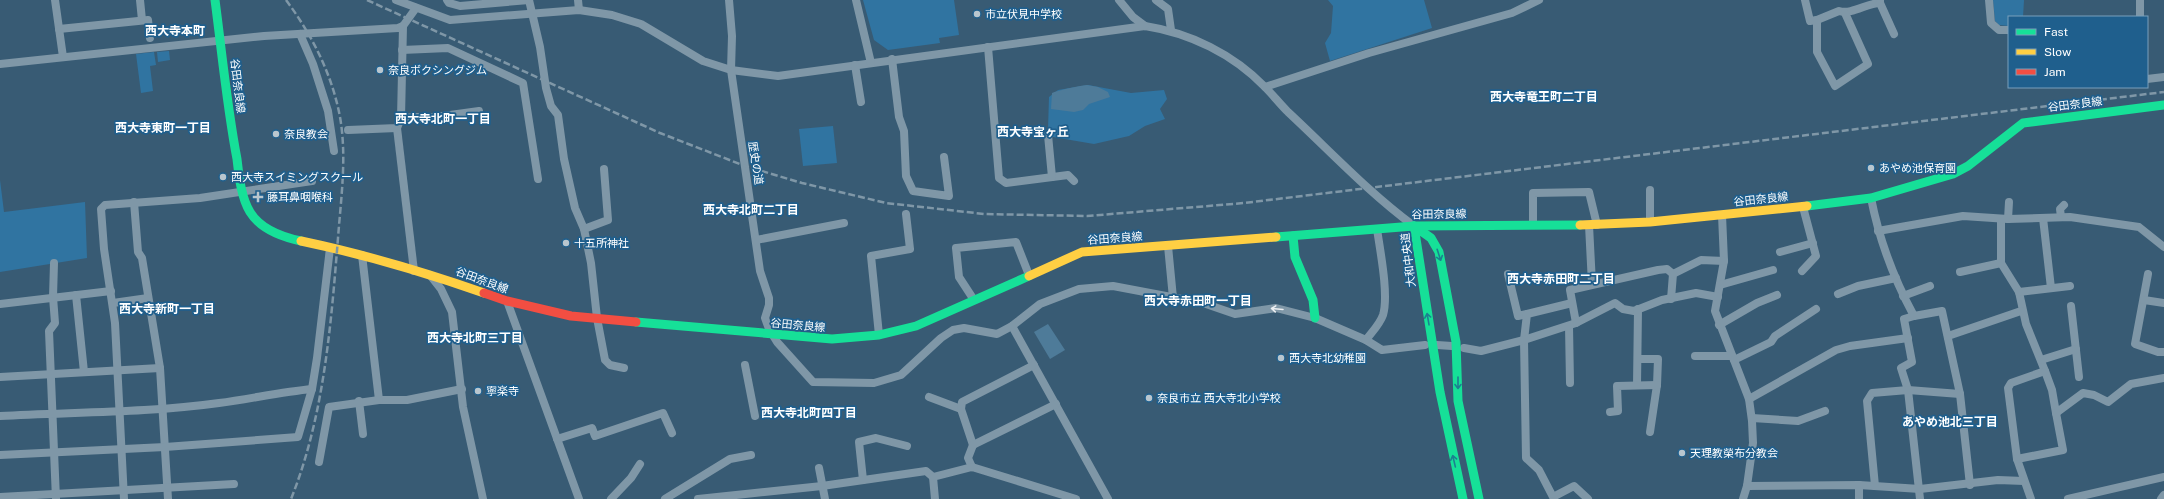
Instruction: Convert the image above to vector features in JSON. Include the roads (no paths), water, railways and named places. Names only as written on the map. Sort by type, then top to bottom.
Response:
[{"type":"main road","name":"谷田奈良線","points":[[215,0],[232,139],[242,191],[255,219],[278,236],[362,255],[430,274],[507,301],[571,316],[832,339],[879,335],[916,326],[1082,252],[1414,226],[1593,225],[1650,222],[1803,207],[1871,198],[1898,189],[1939,179],[1958,171],[1992,149],[2012,129],[2023,123],[2164,105]]},
{"type":"main road","name":"大和中央道","points":[[1414,226],[1440,392],[1463,499]]},
{"type":"main road","name":"大和中央道","points":[[1414,226],[1431,238],[1439,252],[1456,342],[1458,360],[1458,401],[1479,499]]},
{"type":"main road","points":[[1293,236],[1295,256],[1313,300],[1315,318]]},
{"type":"street","points":[[55,0],[63,57]]},
{"type":"street","points":[[140,0],[142,20]]},
{"type":"street","points":[[396,0],[450,20],[531,15],[579,10],[612,15],[641,24],[703,61],[731,70],[778,76],[892,59],[1145,26],[1171,30],[1194,38],[1235,62],[1265,87],[1282,106],[1331,152],[1366,188],[1414,226]]},
{"type":"street","points":[[447,0],[449,3],[460,6],[529,0],[531,15],[540,47],[546,88],[551,106],[558,115],[564,159],[575,208],[584,229],[591,263],[596,318],[604,360],[610,364],[624,368]]},
{"type":"street","points":[[578,0],[579,10]]},
{"type":"street","name":"歴史の道","points":[[729,0],[732,36],[731,70],[760,271],[769,298],[765,318],[772,334],[813,382],[874,383],[901,375],[941,338],[953,330],[964,328],[997,334],[1012,326]]},
{"type":"street","points":[[856,0],[871,63]]},
{"type":"street","points":[[1119,0],[1133,17],[1145,26]]},
{"type":"street","points":[[1156,0],[1168,9],[1171,30]]},
{"type":"street","points":[[1805,0],[1810,21],[1817,20],[1839,11],[1845,13],[1880,1],[1894,34]]},
{"type":"street","points":[[1989,0],[1991,23],[1999,30],[2008,30]]},
{"type":"street","points":[[2140,0],[2140,16]]},
{"type":"street","points":[[1265,87],[1369,53],[1512,13],[1533,2]]},
{"type":"street","points":[[414,270],[397,128],[401,118],[403,26],[416,8]]},
{"type":"street","points":[[1817,20],[1817,52],[1835,86],[1868,64],[1845,13]]},
{"type":"street","points":[[59,29],[148,20],[150,38]]},
{"type":"street","points":[[0,64],[220,40],[398,28],[403,26]]},
{"type":"street","points":[[300,34],[313,64],[328,111],[334,151]]},
{"type":"street","points":[[988,47],[999,178],[1006,183],[1068,175],[1074,181]]},
{"type":"street","points":[[402,50],[448,48],[523,83],[538,180]]},
{"type":"street","points":[[892,59],[899,117],[904,131],[906,176],[913,191],[949,196],[944,157]]},
{"type":"street","points":[[855,65],[861,102]]},
{"type":"street","points":[[2148,79],[2164,77]]},
{"type":"street","points":[[401,118],[418,117],[421,119],[479,111]]},
{"type":"street","points":[[348,130],[397,128]]},
{"type":"street","points":[[1048,135],[1052,177]]},
{"type":"street","points":[[584,229],[608,220],[604,169]]},
{"type":"street","points":[[124,495],[113,303],[104,249],[101,209],[105,205],[200,198],[312,181]]},
{"type":"street","points":[[1650,190],[1650,222]]},
{"type":"street","points":[[1533,225],[1533,193],[1589,192],[1593,225],[1592,284]]},
{"type":"street","points":[[1871,198],[1878,230],[1903,296],[1914,316]]},
{"type":"street","points":[[134,202],[138,252],[142,258],[160,368],[168,499]]},
{"type":"street","points":[[2009,202],[2005,219],[2001,263],[2019,292],[2022,311],[2052,390],[2063,450],[2017,459]]},
{"type":"street","points":[[2061,217],[2060,209],[2064,205]]},
{"type":"street","points":[[1802,271],[1816,256],[1803,207]]},
{"type":"street","points":[[879,335],[871,256],[910,249],[906,214]]},
{"type":"street","points":[[1722,215],[1724,261],[1715,311],[1719,326],[1749,399],[1752,418],[1753,443],[1747,486],[1743,499]]},
{"type":"street","points":[[1878,230],[1963,216],[2005,219],[2061,217],[2139,227],[2164,247]]},
{"type":"street","points":[[2043,218],[2051,288]]},
{"type":"street","points":[[756,240],[844,223]]},
{"type":"street","points":[[1366,340],[1380,322],[1384,313],[1384,276],[1377,229]]},
{"type":"street","points":[[974,300],[959,277],[956,248],[1016,242],[1029,276]]},
{"type":"street","points":[[1780,252],[1813,243]]},
{"type":"street","points":[[1168,246],[1173,298]]},
{"type":"street","points":[[0,455],[165,447],[298,437],[312,389],[325,298],[330,248]]},
{"type":"street","points":[[362,255],[379,400]]},
{"type":"street","points":[[1673,274],[1701,260],[1724,261]]},
{"type":"street","points":[[54,263],[53,297],[55,323],[49,331],[56,497]]},
{"type":"street","points":[[1960,272],[2001,263]]},
{"type":"street","points":[[1570,383],[1573,324],[1570,290],[1592,284],[1667,269],[1673,274]]},
{"type":"street","points":[[1720,285],[1773,270]]},
{"type":"street","points":[[430,274],[443,293],[452,312],[463,407],[483,499]]},
{"type":"street","points":[[1508,274],[1518,316],[1572,303]]},
{"type":"street","points":[[1671,299],[1673,274]]},
{"type":"street","points":[[2148,274],[2135,344],[2158,352],[2164,352]]},
{"type":"street","points":[[1838,294],[1858,286],[1896,278]]},
{"type":"street","points":[[1108,499],[1012,326],[1040,304],[1079,289],[1113,286],[1203,303],[1235,314],[1276,308],[1315,318],[1366,340],[1382,350],[1425,345]]},
{"type":"street","points":[[1903,296],[1930,286]]},
{"type":"street","points":[[2019,292],[2070,286]]},
{"type":"street","points":[[0,304],[111,291]]},
{"type":"street","points":[[1464,348],[1481,351],[1524,340],[1573,324],[1615,303],[1623,309],[1634,311],[1662,300],[1696,293],[1718,297]]},
{"type":"street","points":[[1719,326],[1756,303],[1777,294]]},
{"type":"street","points":[[76,295],[84,372]]},
{"type":"street","points":[[113,303],[148,298]]},
{"type":"street","points":[[2144,300],[2164,303]]},
{"type":"street","points":[[507,301],[579,499]]},
{"type":"street","points":[[2071,306],[2079,377]]},
{"type":"street","points":[[1637,385],[1639,359],[1638,309]]},
{"type":"street","points":[[1695,356],[1733,358],[1771,342],[1775,336],[1816,309]]},
{"type":"street","points":[[1920,499],[1908,390],[1901,368],[1912,362],[1904,319],[1914,316],[1942,311],[1960,394],[1970,484]]},
{"type":"street","points":[[1948,336],[2022,311]]},
{"type":"street","points":[[1527,314],[1524,340],[1526,458],[1539,470],[1551,498],[1574,486],[1588,499]]},
{"type":"street","points":[[1749,399],[1836,350],[1850,346],[1908,338]]},
{"type":"street","points":[[1436,345],[1452,346]]},
{"type":"street","points":[[2040,360],[2076,349]]},
{"type":"street","points":[[1639,359],[1658,359],[1650,432]]},
{"type":"street","points":[[745,365],[755,416]]},
{"type":"street","points":[[972,467],[968,458],[973,445],[961,409],[962,402],[1034,365]]},
{"type":"street","points":[[0,377],[160,368]]},
{"type":"street","points":[[2031,499],[2017,459],[2008,388],[2011,383],[2045,371]]},
{"type":"street","points":[[2056,413],[2083,393],[2094,395],[2108,402],[2131,384],[2164,378]]},
{"type":"street","points":[[1610,412],[1618,411],[1617,386],[1656,385]]},
{"type":"street","points":[[0,416],[163,408],[218,403],[286,391],[312,389]]},
{"type":"street","points":[[319,462],[329,407],[379,400],[407,400],[462,389]]},
{"type":"street","points":[[1875,486],[1867,401],[1872,393],[1908,390],[1960,394]]},
{"type":"street","points":[[928,398],[961,409]]},
{"type":"street","points":[[359,402],[363,434]]},
{"type":"street","points":[[973,445],[1056,404]]},
{"type":"street","points":[[1752,418],[1798,421],[1825,411]]},
{"type":"street","points":[[557,439],[592,428],[595,436],[663,413],[672,433]]},
{"type":"street","points":[[863,480],[859,442],[876,438],[907,446]]},
{"type":"street","points":[[665,499],[730,459],[751,455]]},
{"type":"street","points":[[611,499],[631,478],[640,464]]},
{"type":"street","points":[[933,477],[972,467],[1076,499]]},
{"type":"street","points":[[819,468],[825,499]]},
{"type":"street","points":[[698,499],[822,486],[926,472],[933,477],[935,499]]},
{"type":"street","points":[[2068,499],[2164,477]]},
{"type":"street","points":[[1747,486],[1859,485],[1920,489],[1998,480],[2024,481]]},
{"type":"street","points":[[0,497],[124,495],[168,489],[234,484]]},
{"type":"street","points":[[1859,485],[1859,499]]},
{"type":"street","points":[[2161,499],[2164,495]]},
{"type":"railway","points":[[286,0],[304,27],[326,70],[340,117],[343,147],[342,193],[329,337],[319,403],[302,468],[291,499]]},
{"type":"railway","points":[[367,0],[660,133],[745,166],[802,183],[886,203],[984,214],[1087,216],[1244,203],[2164,92]]},
{"type":"place","name":"市立伏見中学校","points":[[977,14]]},
{"type":"place","name":"奈良ボクシングジム","points":[[380,70]]},
{"type":"place","name":"奈良教会","points":[[276,134]]},
{"type":"place","name":"あやめ池保育園","points":[[1871,168]]},
{"type":"place","name":"西大寺スイミングスクール","points":[[223,177]]},
{"type":"place","name":"藤耳鼻咽喉科","points":[[258,197]]},
{"type":"place","name":"十五所神社","points":[[566,243]]},
{"type":"place","name":"西大寺北幼稚園","points":[[1281,358]]},
{"type":"place","name":"寧楽寺","points":[[478,391]]},
{"type":"place","name":"奈良市立 西大寺北小学校","points":[[1149,398]]},
{"type":"place","name":"天理教榮布分教会","points":[[1682,453]]},
{"type":"district","name":"西大寺本町","points":[[175,31]]},
{"type":"district","name":"西大寺竜王町二丁目","points":[[1544,97]]},
{"type":"district","name":"西大寺北町一丁目","points":[[443,119]]},
{"type":"district","name":"西大寺東町一丁目","points":[[163,128]]},
{"type":"district","name":"西大寺宝ヶ丘","points":[[1033,132]]},
{"type":"district","name":"西大寺北町二丁目","points":[[751,210]]},
{"type":"district","name":"西大寺赤田町二丁目","points":[[1561,279]]},
{"type":"district","name":"西大寺赤田町一丁目","points":[[1198,301]]},
{"type":"district","name":"西大寺新町一丁目","points":[[167,309]]},
{"type":"district","name":"西大寺北町三丁目","points":[[475,338]]},
{"type":"district","name":"西大寺北町四丁目","points":[[809,413]]},
{"type":"district","name":"あやめ池北三丁目","points":[[1950,422]]}]
